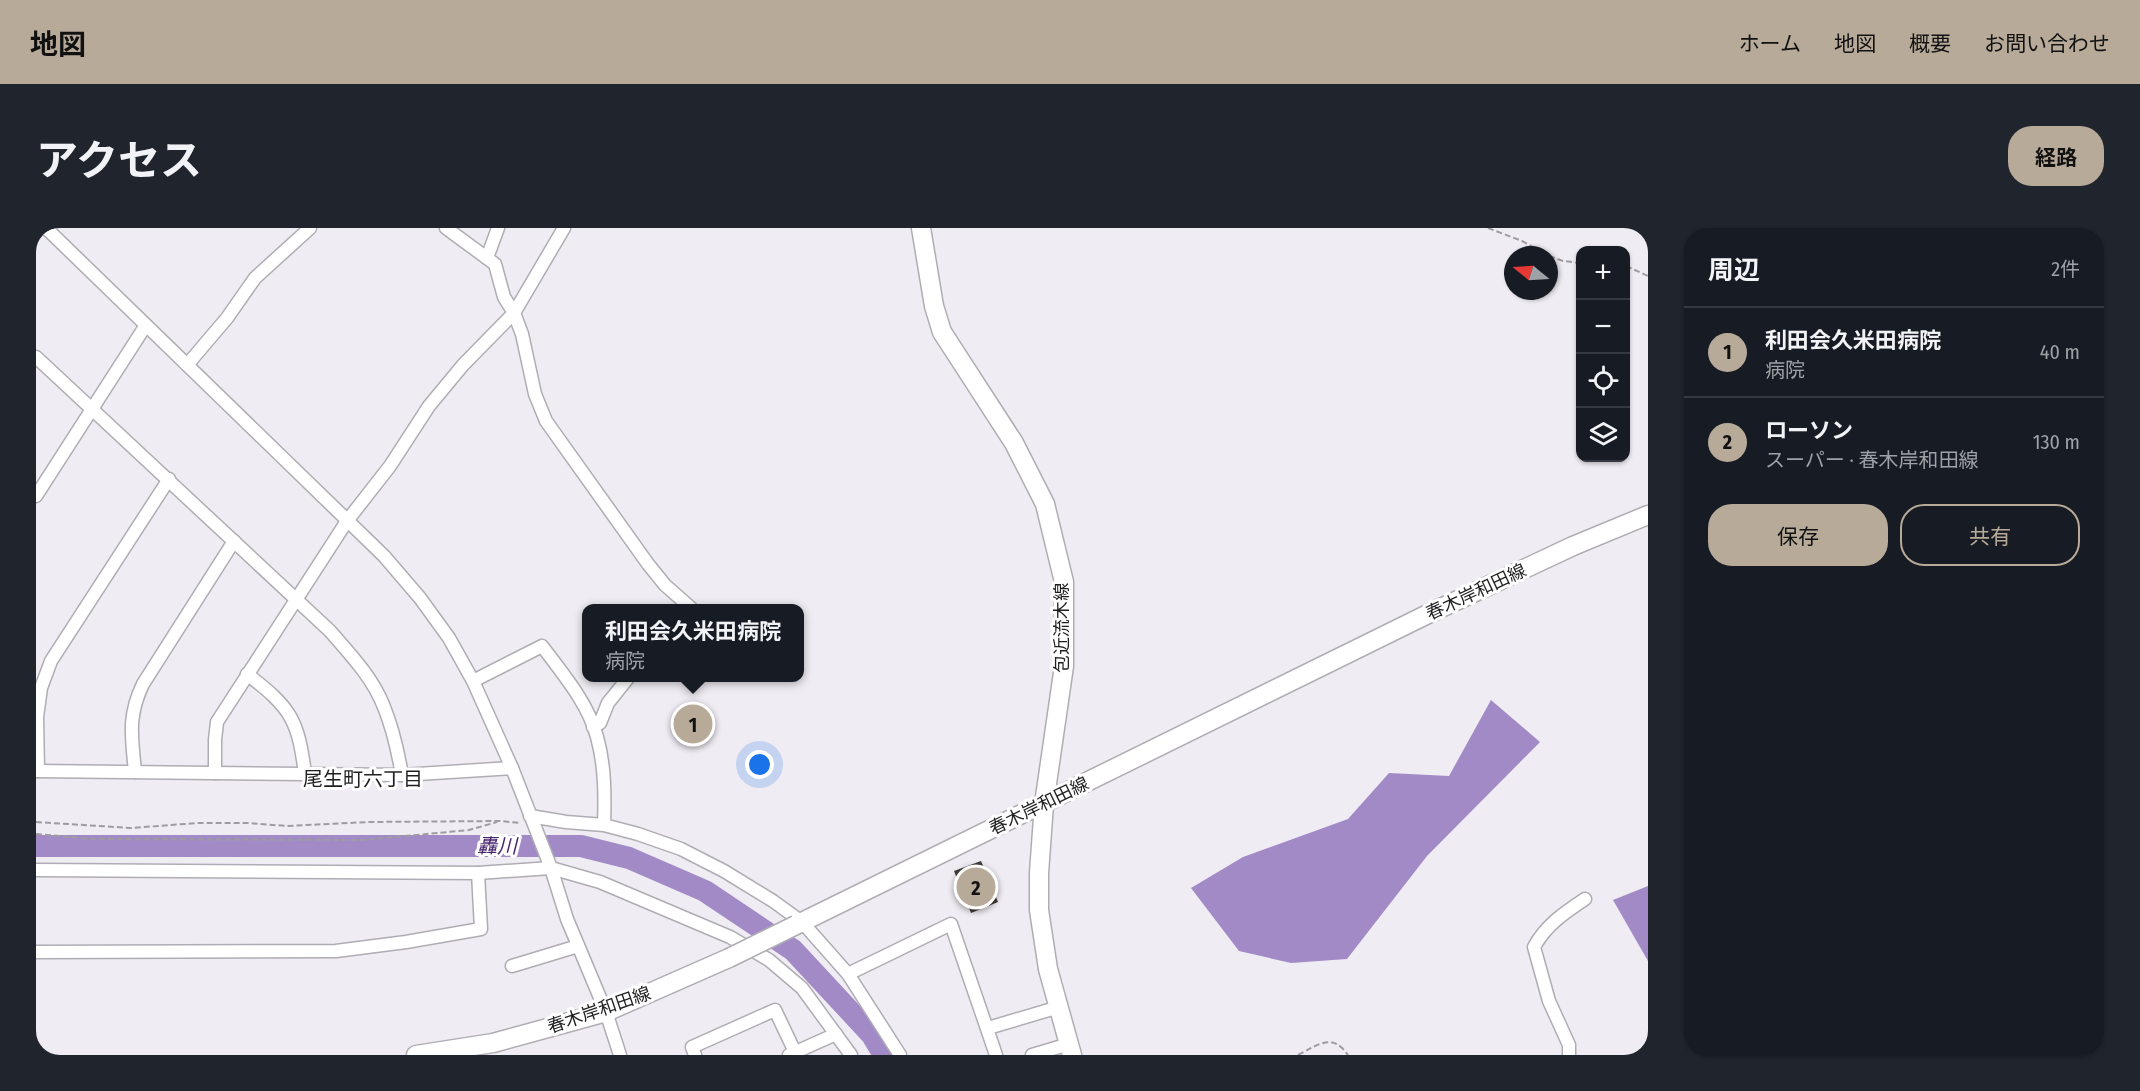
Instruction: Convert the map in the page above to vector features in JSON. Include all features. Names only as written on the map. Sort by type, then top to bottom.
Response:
[{"type":"main road","name":"包近流木線","points":[[921,228],[934,306],[942,332],[1014,443],[1045,504],[1064,582],[1064,666],[1044,804],[1039,910],[1048,969],[1071,1050]]},
{"type":"main road","name":"春木岸和田線","points":[[416,1055],[493,1043],[606,1012],[729,958],[1426,615],[1573,546],[1648,515]]},
{"type":"street","points":[[36,235],[40,228]]},
{"type":"street","points":[[46,228],[384,556],[420,598],[449,638],[473,681],[512,768],[550,865],[567,919],[606,1012],[620,1055]]},
{"type":"street","points":[[187,365],[227,318],[255,278],[310,228]]},
{"type":"street","points":[[446,228],[495,264],[504,297],[514,313],[522,334],[535,394],[546,422],[648,564],[665,585],[686,604]]},
{"type":"street","points":[[487,258],[498,228]]},
{"type":"street","points":[[215,773],[217,722],[247,674],[346,521],[390,466],[429,406],[463,365],[514,313],[564,228]]},
{"type":"street","points":[[36,496],[146,325]]},
{"type":"street","points":[[36,357],[330,631],[362,670],[384,705],[396,743],[402,775]]},
{"type":"street","points":[[169,479],[51,661],[41,688],[37,717],[37,771],[402,775],[512,768]]},
{"type":"street","points":[[135,772],[131,723],[135,701],[142,684],[234,541]]},
{"type":"street","points":[[473,681],[542,646],[567,679],[589,717],[597,738],[606,795],[604,825]]},
{"type":"street","points":[[247,674],[272,694],[289,712],[301,740],[305,774]]},
{"type":"street","points":[[593,727],[600,723],[608,703],[625,682]]},
{"type":"street","points":[[532,820],[604,825],[681,849],[724,871],[773,901],[799,923],[848,974],[900,1055]]},
{"type":"street","points":[[36,870],[478,873],[550,865],[610,886],[730,937],[769,960],[802,988],[850,1055]]},
{"type":"street","points":[[36,952],[336,951],[481,929],[478,873]]},
{"type":"street","points":[[1569,1055],[1569,1045],[1549,1001],[1534,947],[1540,935],[1552,922],[1585,899]]},
{"type":"street","points":[[848,974],[951,924],[996,1055]]},
{"type":"street","points":[[512,966],[578,946]]},
{"type":"street","points":[[988,1028],[1059,1007]]},
{"type":"street","points":[[695,1055],[692,1047],[775,1010],[792,1054],[836,1034]]},
{"type":"street","points":[[1032,1055],[1071,1050]]},
{"type":"path","points":[[1488,228],[1532,246]]},
{"type":"path","points":[[1558,259],[1576,262]]},
{"type":"path","points":[[1630,268],[1648,276]]},
{"type":"path","points":[[36,822],[131,828],[198,823],[287,826],[369,822],[532,820]]},
{"type":"path","points":[[36,834],[93,839],[363,840],[470,830],[500,821]]},
{"type":"path","points":[[1298,1055],[1323,1042],[1339,1044],[1348,1055]]},
{"type":"shaded area","points":[[1491,700],[1540,742],[1427,856],[1347,959],[1291,963],[1239,951],[1191,888],[1243,857],[1348,819],[1389,773],[1449,776]]},
{"type":"shaded area","points":[[1648,886],[1648,961],[1613,900]]},
{"type":"building","points":[[981,861],[998,902],[971,913],[954,871]]},
{"type":"waterway","name":"轟川","points":[[36,846],[581,846],[629,858],[705,891],[793,950],[872,1035],[884,1055]]},
{"type":"place","name":"利田会久米田病院","points":[[693,724]]},
{"type":"place","name":"ローソン","points":[[976,887]]},
{"type":"district","name":"尾生町六丁目","points":[[363,779]]}]
